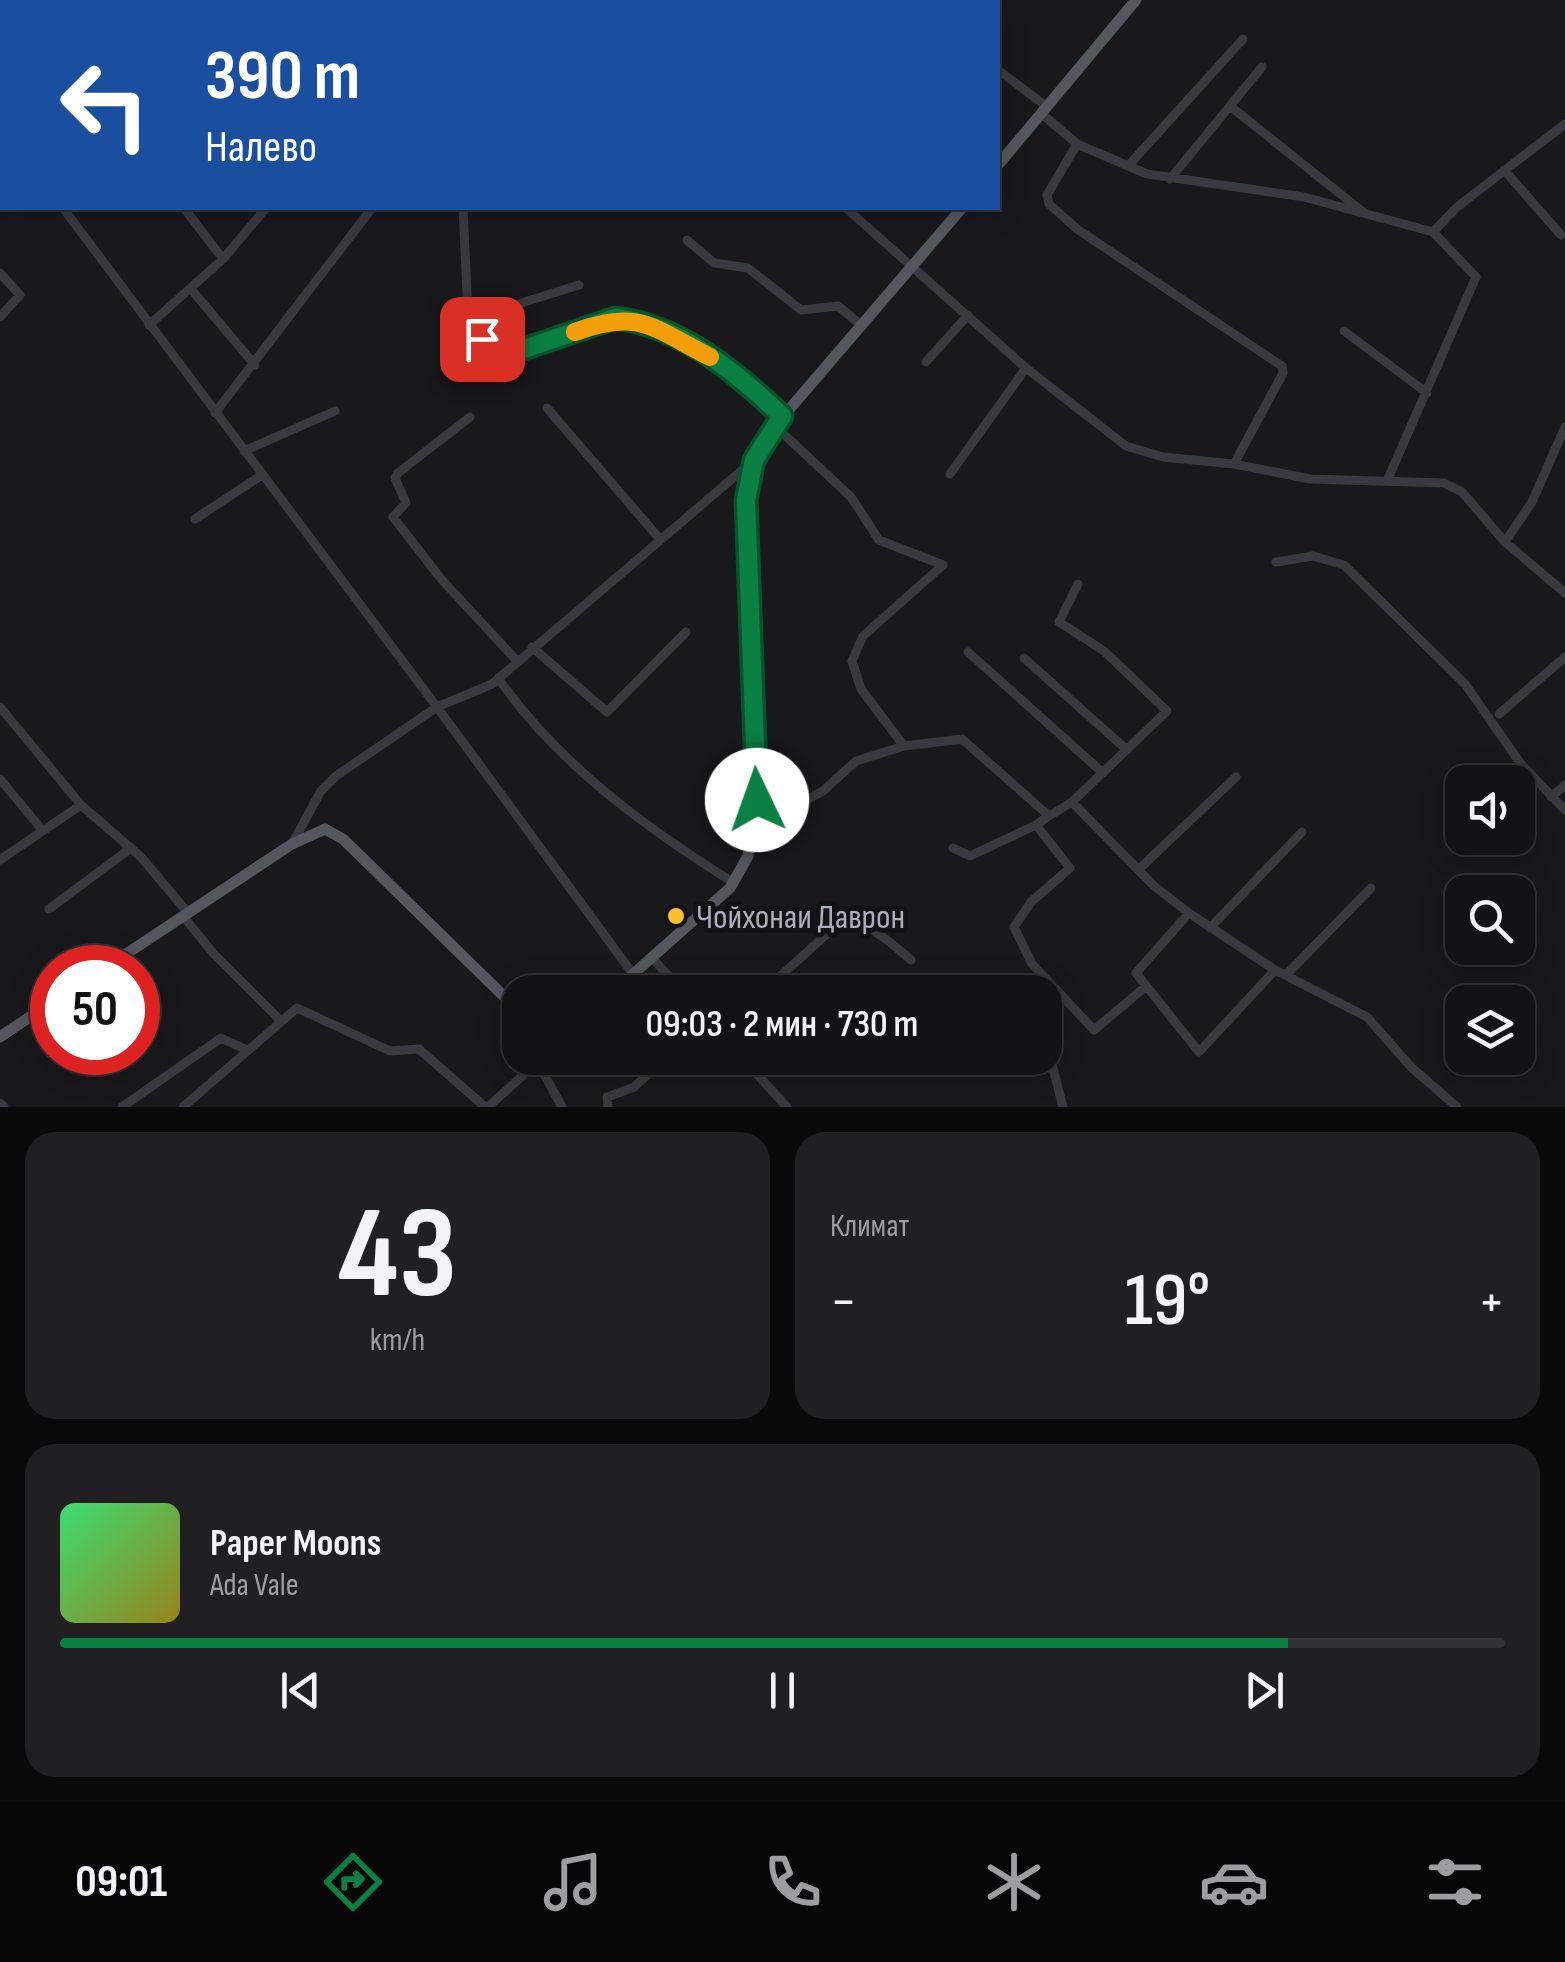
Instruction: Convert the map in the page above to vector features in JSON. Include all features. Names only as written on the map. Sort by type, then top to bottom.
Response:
[{"type":"main road","points":[[1000,163],[1136,0]]},
{"type":"main road","points":[[633,974],[734,883],[748,856],[757,800],[746,500],[754,460],[779,421],[960,210]]},
{"type":"main road","points":[[140,945],[292,844],[315,831],[334,831],[502,994]]},
{"type":"main road","points":[[0,1036],[30,1016]]},
{"type":"street","points":[[1128,166],[1243,39]]},
{"type":"street","points":[[1170,179],[1262,66]]},
{"type":"street","points":[[1000,72],[1077,144],[1128,166],[1170,179],[1304,197],[1433,232],[1476,277],[1387,480]]},
{"type":"street","points":[[1230,106],[1366,214]]},
{"type":"street","points":[[1433,232],[1504,170],[1563,129]]},
{"type":"street","points":[[1077,144],[1047,195],[1049,204],[1077,229],[1282,366],[1284,373],[1234,464]]},
{"type":"street","points":[[1504,170],[1561,234]]},
{"type":"street","points":[[64,210],[633,974]]},
{"type":"street","points":[[186,210],[223,258]]},
{"type":"street","points":[[149,326],[223,258],[264,210]]},
{"type":"street","points":[[215,412],[255,365],[371,210]]},
{"type":"street","points":[[467,210],[470,319],[482,339],[516,349],[615,318],[673,336],[728,368],[851,497],[880,540],[942,565],[863,636],[852,661],[861,689],[904,746]]},
{"type":"street","points":[[848,210],[1026,368],[1126,446],[1163,457],[1234,464],[1310,479],[1434,480],[1452,486],[1477,506],[1505,542],[1565,593]]},
{"type":"street","points":[[687,240],[714,263],[748,268],[795,307],[808,312],[838,306],[861,325]]},
{"type":"street","points":[[0,273],[20,295],[0,317]]},
{"type":"street","points":[[470,319],[579,285]]},
{"type":"street","points":[[191,289],[255,365]]},
{"type":"street","points":[[926,362],[968,314]]},
{"type":"street","points":[[1344,331],[1427,393]]},
{"type":"street","points":[[950,474],[1026,368]]},
{"type":"street","points":[[547,408],[659,538]]},
{"type":"street","points":[[244,451],[335,411]]},
{"type":"street","points":[[470,417],[398,473],[395,478],[406,503],[393,517],[442,580],[517,661]]},
{"type":"street","points":[[1505,542],[1532,502],[1565,427]]},
{"type":"street","points":[[292,844],[321,791],[336,776],[437,707],[477,692],[498,678],[754,460]]},
{"type":"street","points":[[194,518],[262,475]]},
{"type":"street","points":[[1276,562],[1313,556],[1344,565],[1465,684],[1501,739],[1565,810]]},
{"type":"street","points":[[953,848],[970,856],[1036,825],[1072,802],[1167,711],[1104,651],[1059,622],[1078,584]]},
{"type":"street","points":[[532,647],[607,712],[686,632]]},
{"type":"street","points":[[968,652],[1103,773]]},
{"type":"street","points":[[1024,658],[1127,750]]},
{"type":"street","points":[[1498,714],[1565,658]]},
{"type":"street","points":[[498,678],[526,719],[558,749],[666,841],[734,883]]},
{"type":"street","points":[[0,707],[82,806],[132,848],[213,953],[280,1020]]},
{"type":"street","points":[[757,800],[800,804],[856,761],[904,746],[962,739],[1049,816]]},
{"type":"street","points":[[1138,870],[1236,777]]},
{"type":"street","points":[[0,780],[43,831]]},
{"type":"street","points":[[1552,797],[1565,785]]},
{"type":"street","points":[[1072,802],[1138,870],[1189,913],[1275,970],[1367,1017],[1411,1067],[1457,1107]]},
{"type":"street","points":[[0,860],[82,806]]},
{"type":"street","points":[[1036,825],[1070,870],[1031,902],[1014,934],[1044,975]]},
{"type":"street","points":[[1210,928],[1302,832]]},
{"type":"street","points":[[48,909],[132,848]]},
{"type":"street","points":[[1286,975],[1370,888]]},
{"type":"street","points":[[1189,913],[1136,970],[1144,988],[1202,1052],[1275,970]]},
{"type":"street","points":[[781,975],[839,923],[847,921],[883,937],[910,960]]},
{"type":"street","points":[[653,959],[668,975]]},
{"type":"street","points":[[1062,997],[1094,1030],[1144,988]]},
{"type":"street","points":[[183,1107],[296,1008],[390,1051],[419,1049],[486,1107],[522,1075]]},
{"type":"street","points":[[122,1107],[220,1038],[247,1050]]},
{"type":"street","points":[[547,1075],[562,1107]]},
{"type":"street","points":[[608,1107],[607,1097],[634,1086],[647,1075]]},
{"type":"street","points":[[758,1075],[787,1107]]},
{"type":"street","points":[[1055,1075],[1063,1107]]},
{"type":"slow traffic","points":[[575,332],[615,318],[624,319],[660,330],[710,357]]},
{"type":"place","name":"Чойхонаи Даврон","points":[[676,916]]},
{"type":"route","points":[[482,339],[524,349],[615,318],[624,319],[673,336],[728,368],[782,416],[754,460],[746,500],[757,800]]}]
